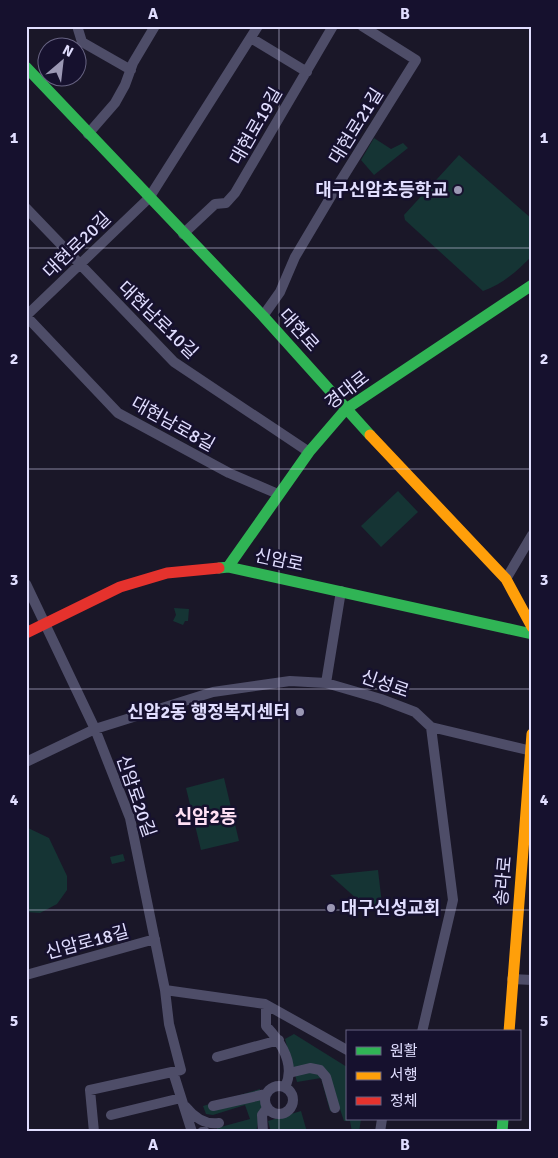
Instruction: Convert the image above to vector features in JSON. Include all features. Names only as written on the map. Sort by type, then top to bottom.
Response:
[{"type":"main road","name":"대현로","points":[[26,67],[263,316],[346,409],[506,579],[532,627]]},
{"type":"main road","name":"경대로","points":[[228,567],[309,452],[346,409],[532,285]]},
{"type":"main road","name":"신암로","points":[[26,633],[46,622],[133,584],[168,574],[228,567],[532,634]]},
{"type":"main road","name":"송라로","points":[[510,1030],[512,979],[532,734]]},
{"type":"street","points":[[79,26],[78,29],[82,42],[131,70]]},
{"type":"street","points":[[88,134],[114,103],[155,26]]},
{"type":"street","points":[[149,198],[258,26]]},
{"type":"street","name":"대현로19길","points":[[183,234],[215,204],[226,203],[235,193],[332,26]]},
{"type":"street","name":"대현로21길","points":[[263,316],[280,292],[290,273],[295,257],[416,60],[362,26]]},
{"type":"street","points":[[251,38],[307,72]]},
{"type":"street","name":"대현로20길","points":[[26,316],[149,198]]},
{"type":"street","name":"대현남로10길","points":[[26,208],[174,362],[309,452]]},
{"type":"street","name":"대현남로8길","points":[[26,316],[118,412],[228,473],[278,494]]},
{"type":"street","points":[[506,579],[532,535]]},
{"type":"street","name":"신암로20길","points":[[26,584],[46,622],[95,729],[130,818],[165,990],[169,1024],[181,1070],[173,1072]]},
{"type":"street","points":[[326,683],[341,591]]},
{"type":"street","name":"신성로","points":[[26,762],[95,729],[213,692],[290,681],[326,683],[381,699],[414,712],[431,727]]},
{"type":"street","points":[[422,1030],[453,900],[431,727],[531,750]]},
{"type":"street","name":"신암로18길","points":[[26,975],[155,939]]},
{"type":"street","points":[[512,979],[532,980]]},
{"type":"street","points":[[165,990],[266,1005],[346,1049]]},
{"type":"street","points":[[266,1005],[266,1026],[279,1040],[288,1062],[289,1079],[285,1087]]},
{"type":"street","points":[[217,1057],[279,1040]]},
{"type":"street","points":[[289,1073],[310,1068],[320,1070],[326,1077],[335,1108]]},
{"type":"street","points":[[94,1132],[90,1090],[173,1072],[192,1132]]},
{"type":"street","points":[[213,1106],[266,1094],[272,1087],[285,1087],[292,1095],[290,1107],[280,1114],[268,1108]]},
{"type":"street","points":[[263,1132],[262,1115],[268,1108],[266,1094]]},
{"type":"street","points":[[111,1115],[182,1101]]},
{"type":"street","points":[[182,1101],[193,1116],[202,1121],[219,1123]]},
{"type":"green space","points":[[374,138],[391,149],[403,143],[408,148],[374,175],[361,160]]},
{"type":"green space","points":[[459,155],[532,219],[532,256],[497,285],[483,291],[405,220],[404,215]]},
{"type":"green space","points":[[398,491],[418,512],[381,547],[361,526]]},
{"type":"green space","points":[[174,608],[189,609],[188,621],[185,621],[183,625],[173,621],[176,615]]},
{"type":"green space","points":[[224,778],[239,841],[201,850],[186,788]]},
{"type":"green space","points":[[26,827],[49,838],[67,876],[67,890],[57,904],[40,913],[26,912]]},
{"type":"green space","points":[[123,854],[125,861],[112,864],[110,857]]},
{"type":"green space","points":[[378,870],[382,904],[366,907],[330,875]]},
{"type":"green space","points":[[294,1034],[346,1066],[346,1120],[361,1120],[359,1132],[352,1132],[350,1121],[344,1121],[340,1109],[330,1111],[321,1078],[297,1082],[285,1039]]},
{"type":"green space","points":[[260,1089],[262,1105],[256,1132],[217,1132],[217,1128],[250,1119],[245,1105],[213,1115],[206,1114],[203,1106]]},
{"type":"green space","points":[[301,1111],[307,1132],[271,1132],[268,1121]]},
{"type":"traffic: fast","points":[[26,67],[263,316],[370,435]]},
{"type":"traffic: fast","points":[[228,567],[309,452],[346,409],[532,285]]},
{"type":"traffic: fast","points":[[219,568],[228,567],[532,634]]},
{"type":"traffic: fast","points":[[502,1132],[503,1120]]},
{"type":"traffic: slow","points":[[370,435],[506,579],[532,627]]},
{"type":"traffic: slow","points":[[509,1030],[532,734]]},
{"type":"traffic: jam","points":[[26,633],[120,587],[167,573],[219,568]]},
{"type":"place","name":"대구신암초등학교","points":[[458,190]]},
{"type":"place","name":"신암2동 행정복지센터","points":[[300,712]]},
{"type":"place","name":"대구신성교회","points":[[331,908]]},
{"type":"district","name":"신암2동","points":[[206,817]]}]
